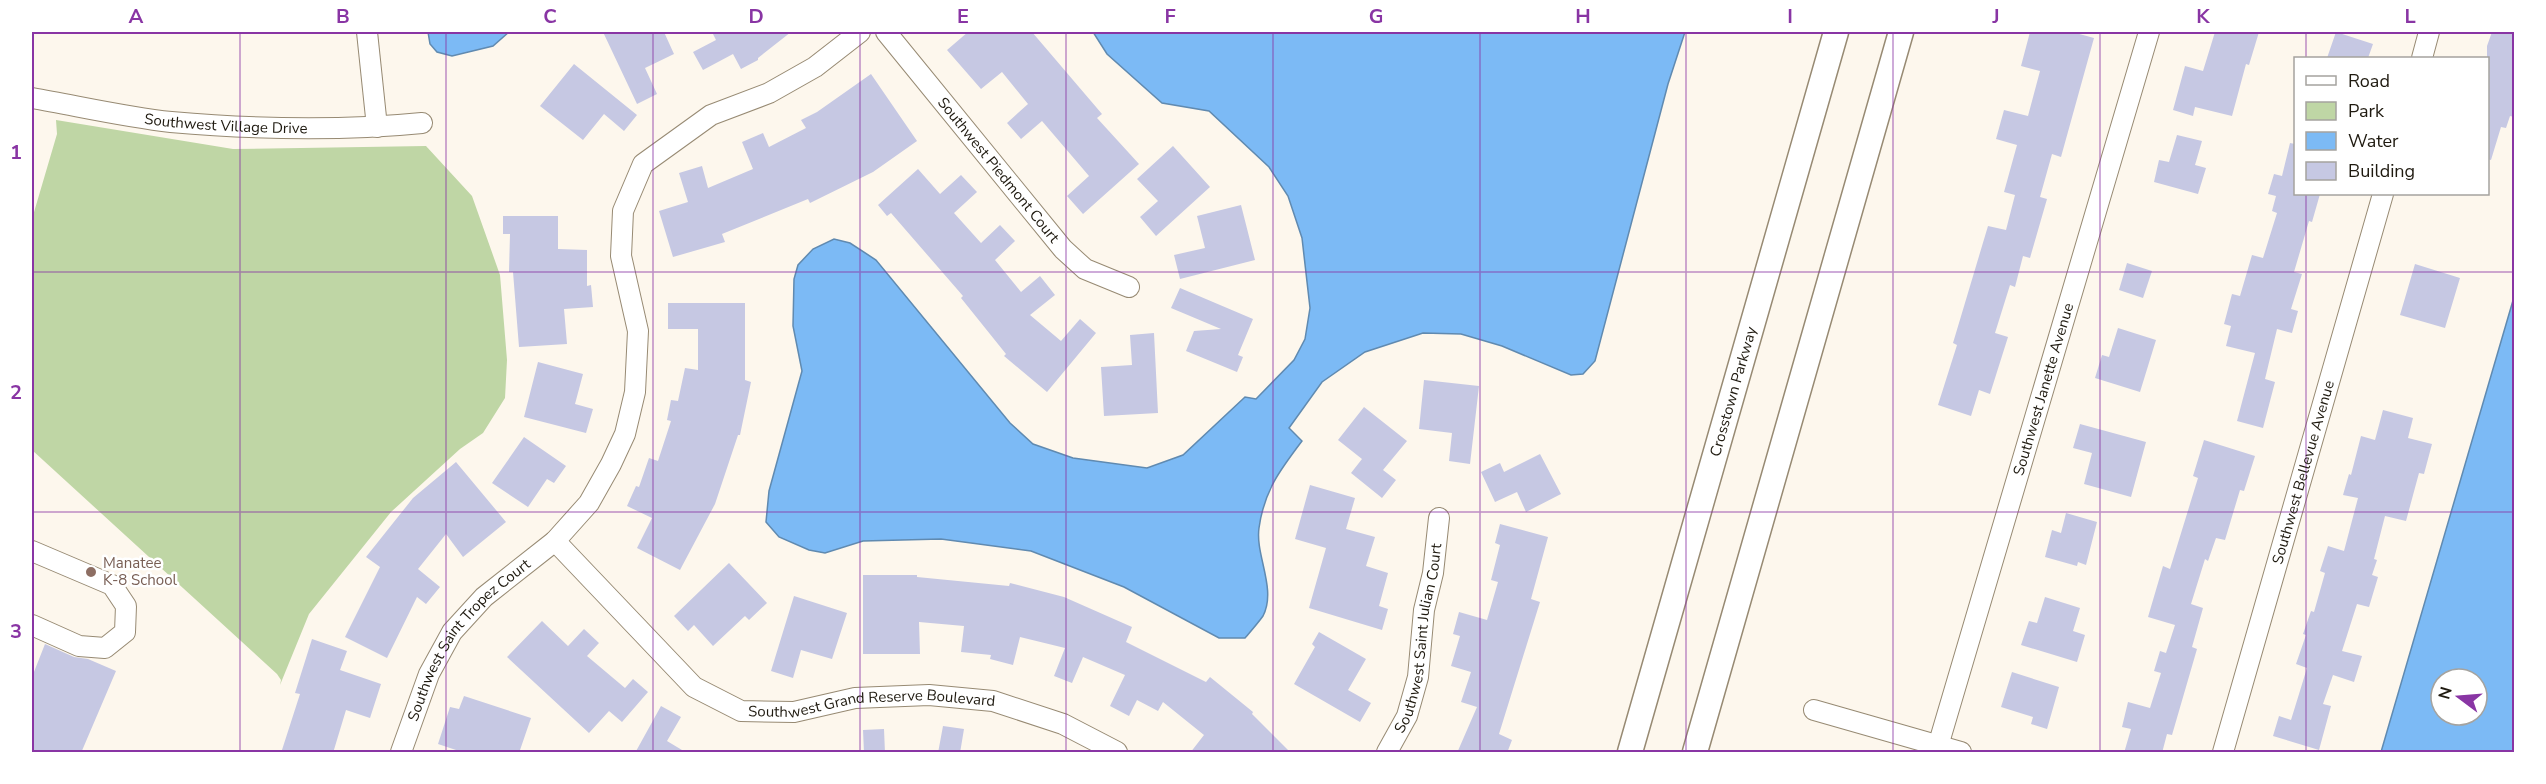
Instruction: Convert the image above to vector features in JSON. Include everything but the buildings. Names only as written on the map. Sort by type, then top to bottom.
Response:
[{"type":"main road","name":"Crosstown Parkway","points":[[1630,753],[1836,32]]},
{"type":"main road","points":[[1695,753],[1901,32]]},
{"type":"street","points":[[367,32],[377,127]]},
{"type":"street","points":[[555,541],[588,503],[611,464],[625,434],[635,392],[638,331],[621,256],[623,211],[643,164],[711,115],[769,93],[815,67],[860,32]]},
{"type":"street","name":"Southwest Piedmont Court","points":[[886,32],[1063,249],[1085,269],[1129,287]]},
{"type":"street","name":"Southwest Janette Avenue","points":[[1938,746],[2149,32]]},
{"type":"street","points":[[2422,57],[2429,32]]},
{"type":"street","name":"Southwest Village Drive","points":[[32,98],[170,122],[295,127],[377,127],[422,123]]},
{"type":"street","name":"Southwest Bellevue Avenue","points":[[2223,753],[2383,195]]},
{"type":"street","name":"Southwest Saint Julian Court","points":[[1387,753],[1407,716],[1418,677],[1424,610],[1433,573],[1439,519]]},
{"type":"street","name":"Southwest Saint Tropez Court","points":[[400,753],[429,674],[452,632],[484,597],[555,541]]},
{"type":"street","name":"Southwest Grand Reserve Boulevard","points":[[555,541],[694,687],[741,711],[794,712],[866,698],[929,695],[993,701],[1063,724],[1117,753]]},
{"type":"street","points":[[32,551],[112,585],[126,606],[126,632],[105,648],[79,646],[32,625]]},
{"type":"street","points":[[1814,710],[1961,753]]},
{"type":"green space","points":[[56,120],[233,149],[426,146],[472,196],[500,275],[507,360],[505,398],[483,433],[460,449],[391,512],[309,614],[280,685],[281,680],[277,674],[32,450],[32,219],[57,134]]},
{"type":"water","points":[[428,32],[509,32],[493,46],[452,56],[437,52],[430,44]]},
{"type":"water","points":[[1093,32],[1685,32],[1668,84],[1595,361],[1583,374],[1571,375],[1502,346],[1461,334],[1423,333],[1365,352],[1322,382],[1289,428],[1302,441],[1280,472],[1269,492],[1261,515],[1259,538],[1267,583],[1267,606],[1263,616],[1245,638],[1219,638],[1124,587],[1031,551],[941,539],[863,541],[825,553],[809,550],[779,537],[766,522],[769,491],[802,371],[793,326],[794,279],[798,265],[813,249],[834,239],[850,243],[876,260],[1010,423],[1033,444],[1073,458],[1147,468],[1183,455],[1245,397],[1256,399],[1294,360],[1305,339],[1310,308],[1302,238],[1288,196],[1269,167],[1209,111],[1162,103],[1107,54]]},
{"type":"water","points":[[2514,297],[2514,752],[2381,752]]},
{"type":"place","name":"Manatee K-8 School","points":[[91,572]]}]
